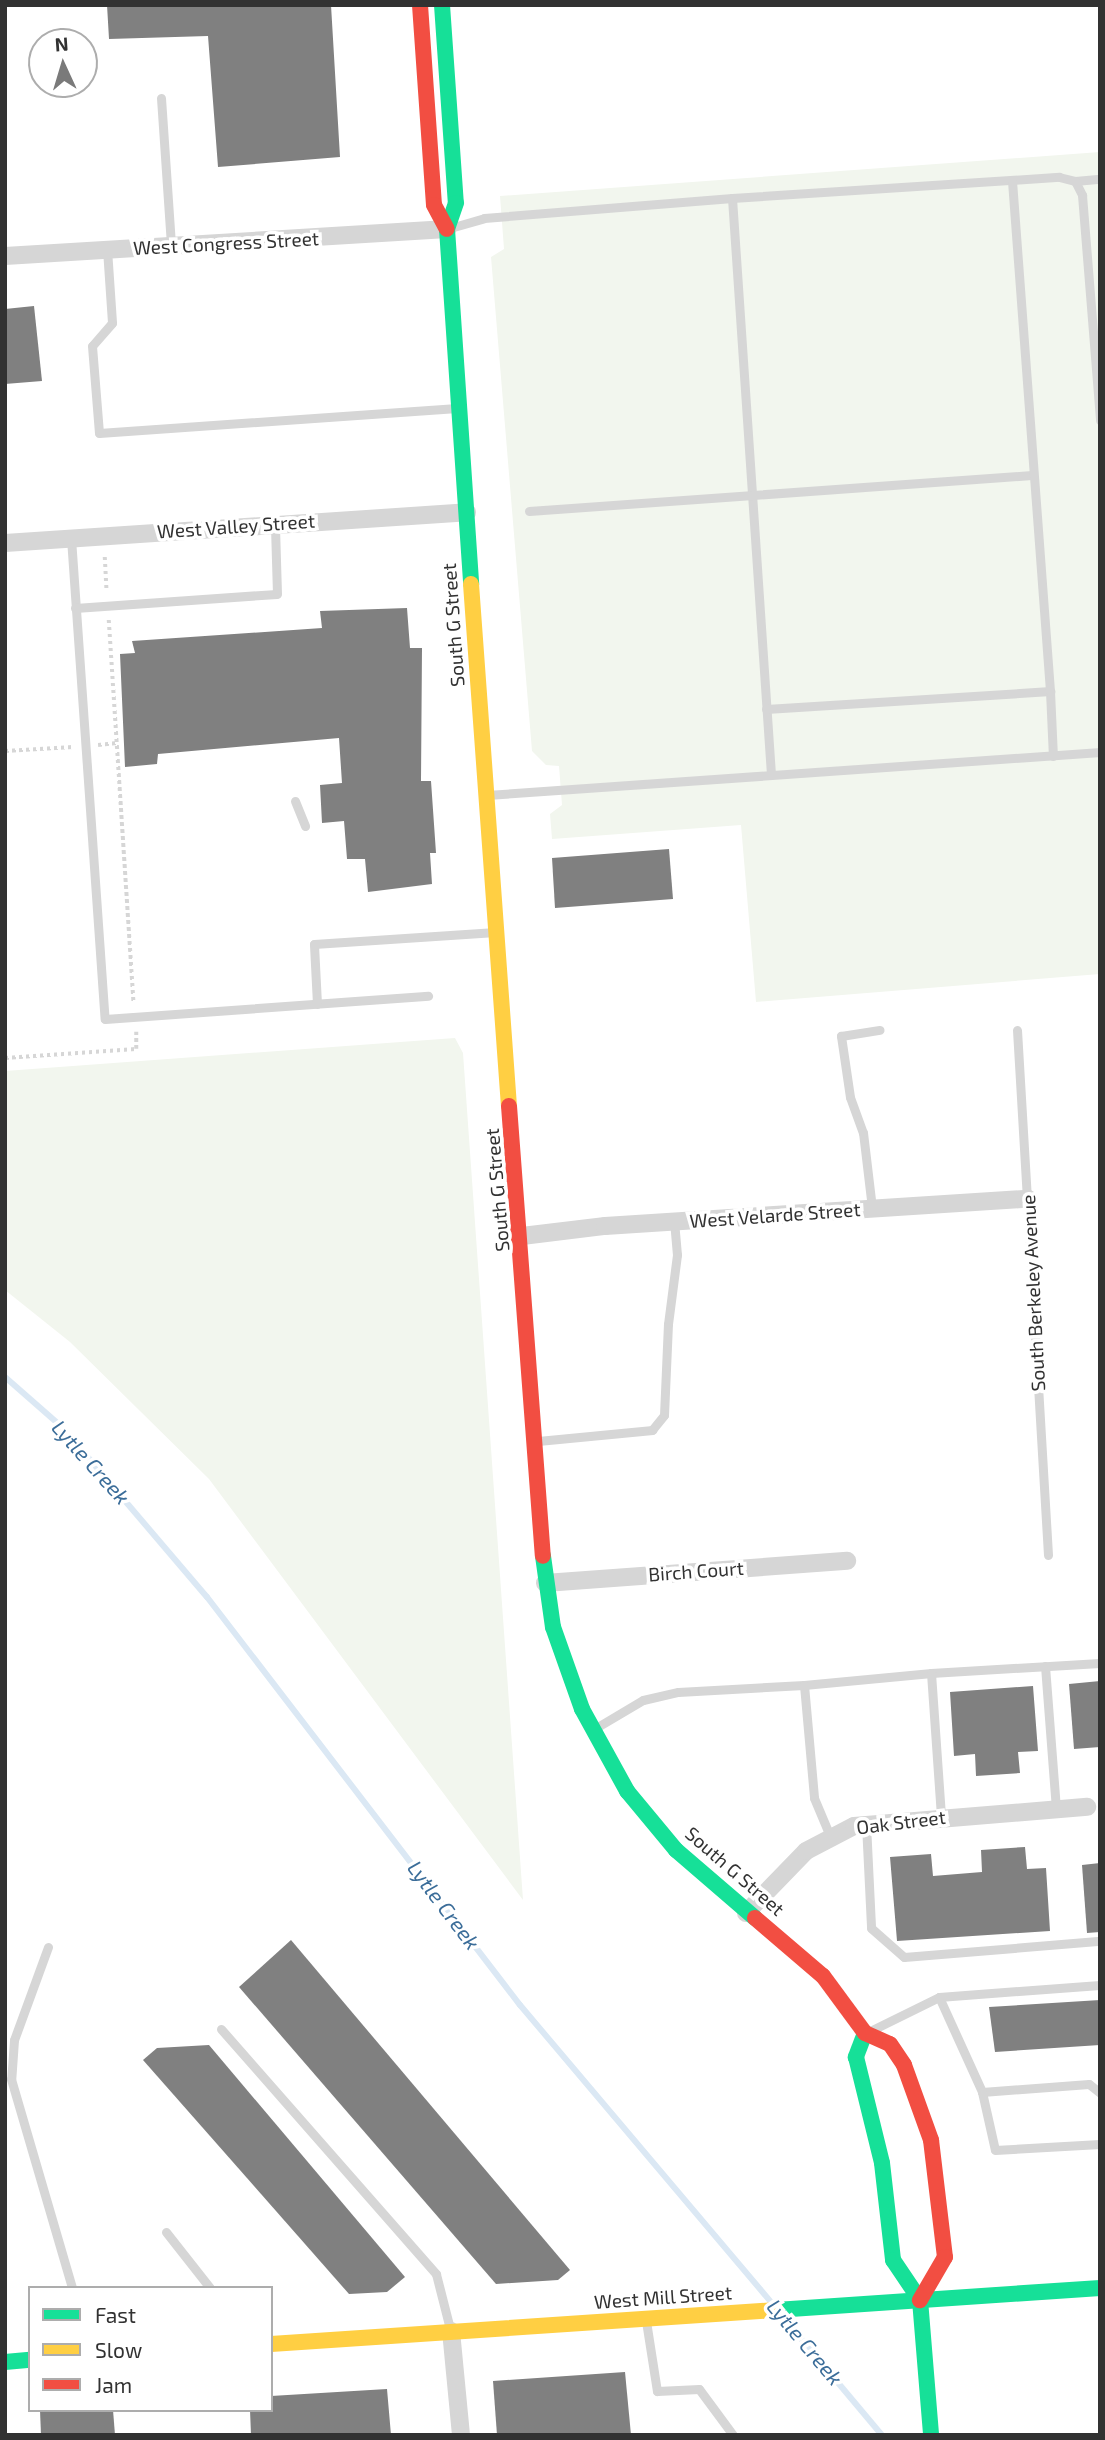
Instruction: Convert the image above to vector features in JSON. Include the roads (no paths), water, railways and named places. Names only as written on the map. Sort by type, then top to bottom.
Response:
[{"type":"main road","name":"South G Street","points":[[420,5],[434,205],[447,229],[485,795],[522,1236],[545,1583],[563,1664],[593,1730],[627,1791],[676,1850],[746,1913],[823,1976],[865,2033],[890,2043],[904,2065],[931,2140],[944,2257],[920,2300]]},
{"type":"main road","name":"South G Street","points":[[442,5],[456,204],[447,229]]},
{"type":"main road","points":[[865,2033],[856,2057],[882,2163],[892,2260],[920,2300],[931,2435]]},
{"type":"main road","name":"West Mill Street","points":[[273,2344],[1100,2288]]},
{"type":"main road","points":[[5,2362],[28,2360]]},
{"type":"street","name":"West Congress Street","points":[[5,256],[447,229]]},
{"type":"street","name":"West Valley Street","points":[[5,542],[274,522],[467,512]]},
{"type":"street","name":"West Velarde Street","points":[[522,1236],[674,1222],[1028,1199]]},
{"type":"street","name":"Birch Court","points":[[545,1583],[847,1561]]},
{"type":"street","name":"Oak Street","points":[[746,1913],[775,1878],[830,1836],[866,1822],[1093,1807]]},
{"type":"street","points":[[451,2331],[461,2435]]},
{"type":"lane","points":[[160,98],[171,246]]},
{"type":"lane","points":[[447,229],[484,218],[732,198],[1059,177],[1075,181],[1100,179]]},
{"type":"lane","points":[[1012,181],[1053,756]]},
{"type":"lane","points":[[1075,181],[1082,195],[1100,420]]},
{"type":"lane","points":[[732,198],[771,775]]},
{"type":"lane","points":[[107,249],[112,323],[92,346],[99,433],[461,408]]},
{"type":"lane","points":[[528,511],[753,498],[1032,475]]},
{"type":"lane","points":[[75,608],[277,594],[274,522]]},
{"type":"lane","points":[[71,538],[105,1019],[428,996]]},
{"type":"lane","points":[[766,709],[1050,691]]},
{"type":"lane","points":[[485,795],[1100,752]]},
{"type":"lane","points":[[295,801],[305,826]]},
{"type":"lane","points":[[317,1004],[314,944],[496,932]]},
{"type":"lane","points":[[872,1208],[863,1133],[850,1097],[841,1036],[880,1030]]},
{"type":"lane","name":"South Berkeley Avenue","points":[[1017,1030],[1048,1555]]},
{"type":"lane","points":[[536,1441],[652,1430],[664,1415],[668,1324],[677,1255],[674,1222]]},
{"type":"lane","points":[[593,1730],[643,1700],[678,1692],[1100,1662]]},
{"type":"lane","points":[[1045,1666],[1056,1810]]},
{"type":"lane","points":[[931,1673],[941,1816]]},
{"type":"lane","points":[[804,1685],[814,1798],[830,1836]]},
{"type":"lane","points":[[866,1822],[871,1928],[904,1957],[1100,1941]]},
{"type":"lane","points":[[48,1947],[14,2040],[11,2079],[71,2286]]},
{"type":"lane","points":[[865,2033],[939,1997],[1100,1985]]},
{"type":"lane","points":[[939,1997],[982,2092],[995,2150],[1100,2144]]},
{"type":"lane","points":[[221,2029],[436,2274],[451,2331]]},
{"type":"lane","points":[[982,2092],[1089,2084],[1100,2093]]},
{"type":"lane","points":[[166,2232],[208,2286]]},
{"type":"lane","points":[[646,2319],[657,2391],[699,2389],[733,2435]]},
{"type":"waterway","name":"Lytle Creek","points":[[5,1377],[63,1428],[207,1597],[520,2005],[771,2302]]},
{"type":"waterway","name":"Lytle Creek","points":[[782,2316],[882,2435]]}]
